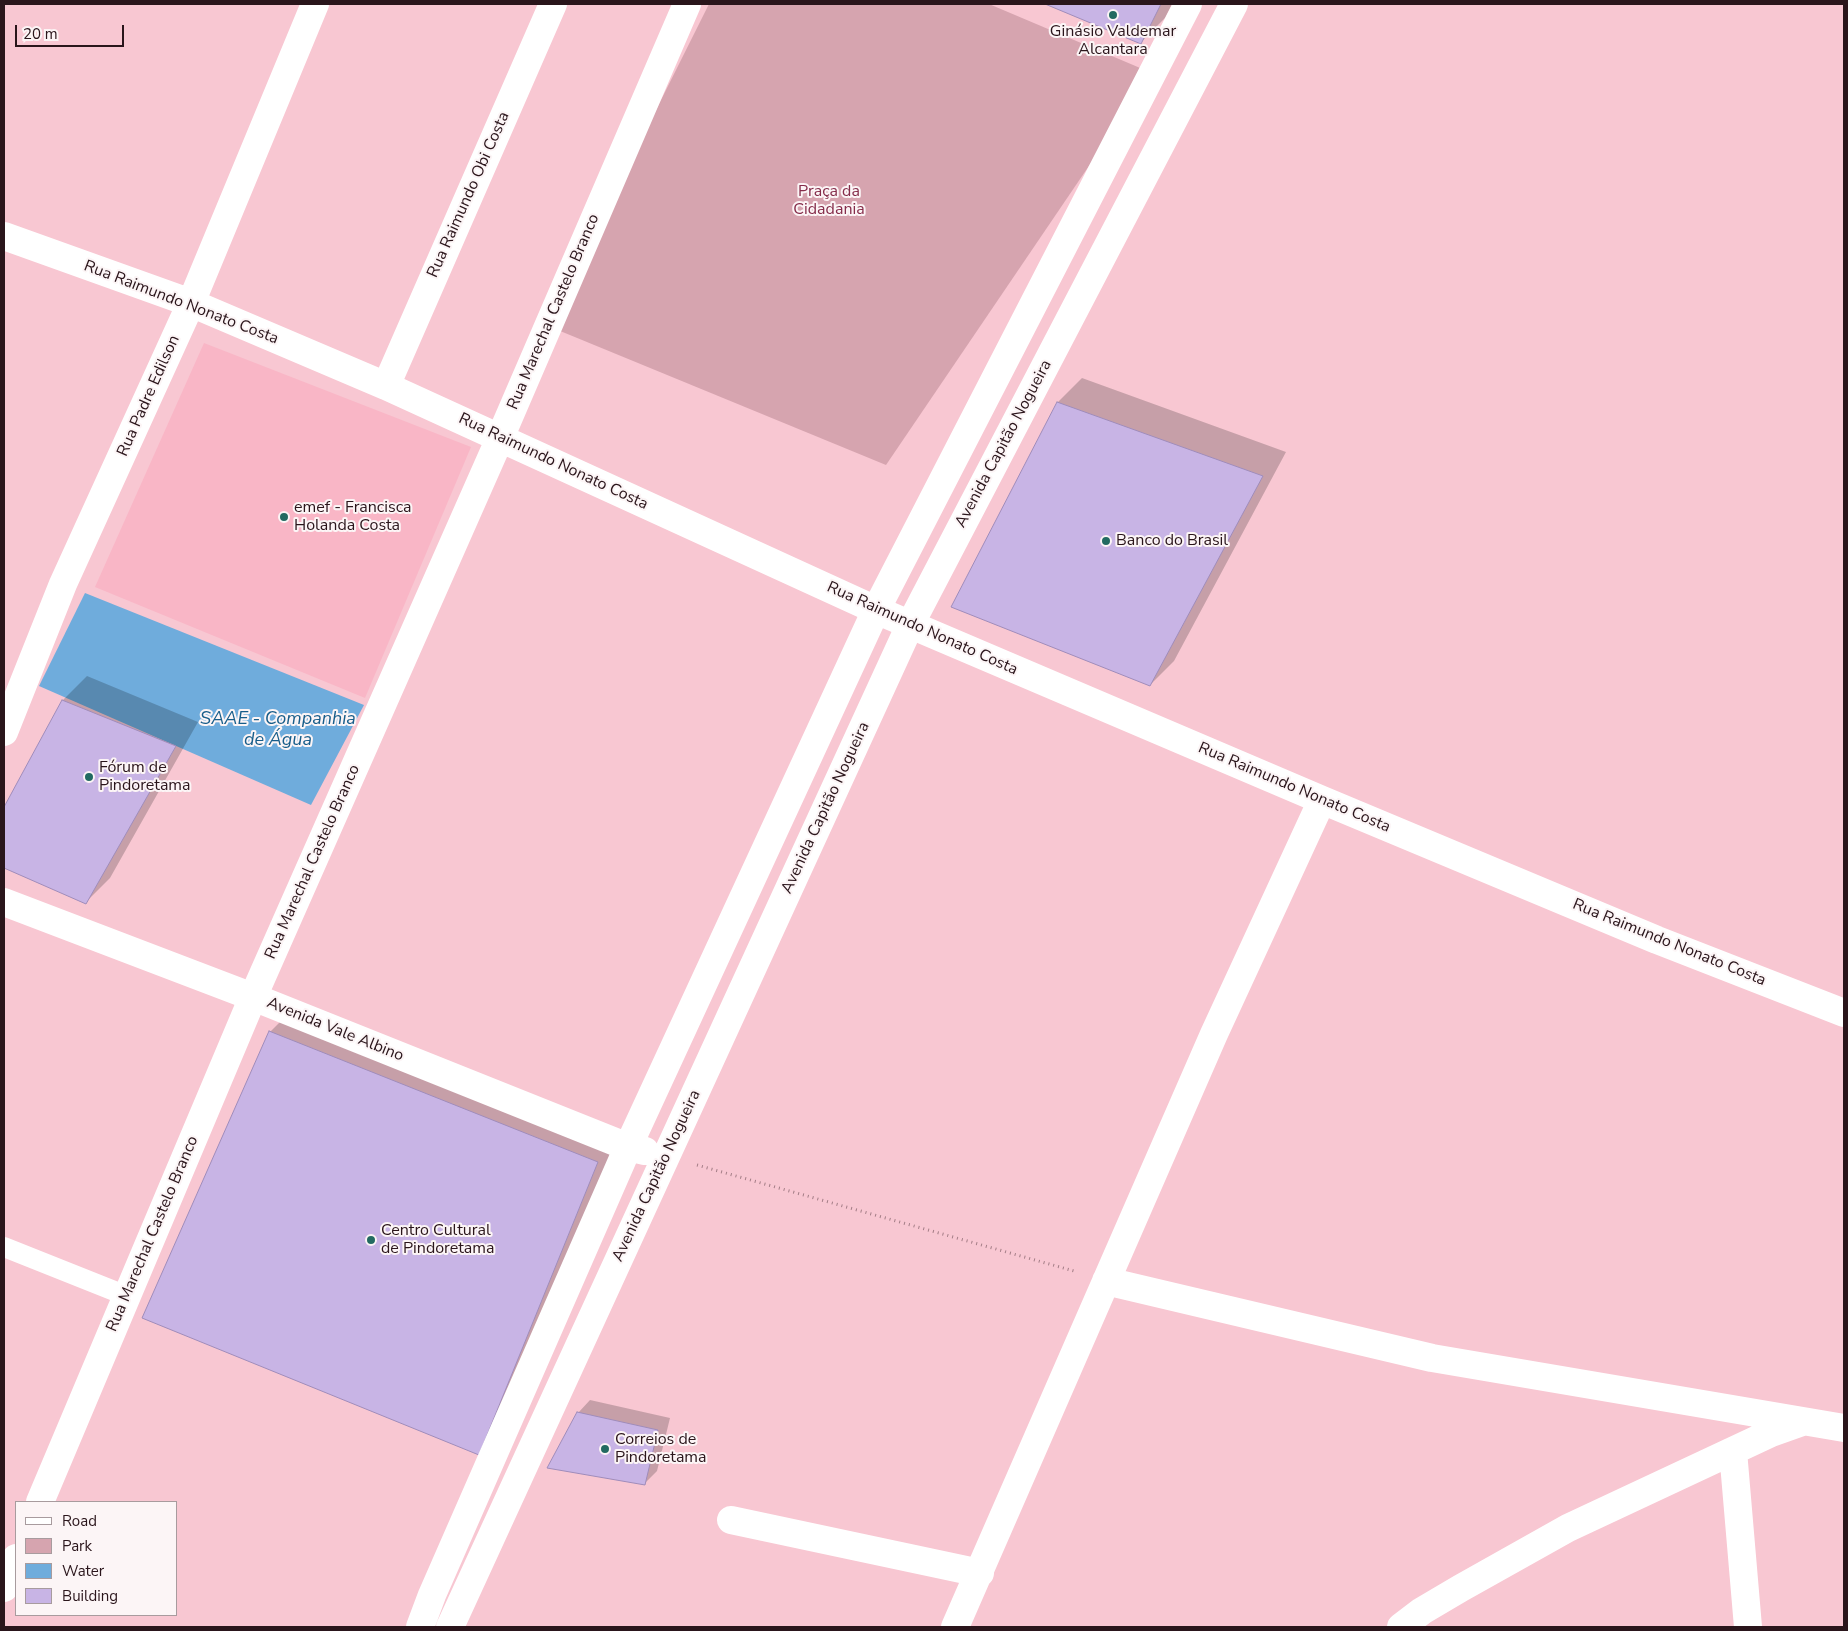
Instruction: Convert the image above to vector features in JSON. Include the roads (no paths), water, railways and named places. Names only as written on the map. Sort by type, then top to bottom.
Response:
[{"type":"street","name":"Rua Padre Edilson","points":[[4,732],[63,584],[192,303],[316,4]]},
{"type":"street","name":"Rua Raimundo Obi Costa","points":[[386,386],[553,4]]},
{"type":"street","points":[[420,1627],[432,1595],[628,1147],[876,610],[1188,4]]},
{"type":"street","name":"Avenida Capitão Nogueira","points":[[450,1627],[910,625],[1234,4]]},
{"type":"street","name":"Rua Marechal Castelo Branco","points":[[40,1501],[253,997],[500,438],[681,6]]},
{"type":"street","name":"Rua Raimundo Nonato Costa","points":[[4,236],[192,303],[386,386],[910,625],[1657,940],[1844,1013]]},
{"type":"street","points":[[955,1627],[1214,1034],[1322,800]]},
{"type":"street","name":"Avenida Vale Albino","points":[[4,902],[253,997],[628,1147],[666,1157]]},
{"type":"street","points":[[1106,1280],[1432,1358],[1844,1428]]},
{"type":"street","points":[[1416,1622],[1568,1528],[1733,1451],[1802,1422]]},
{"type":"street","points":[[1733,1451],[1748,1627]]},
{"type":"street","points":[[731,1520],[980,1573]]},
{"type":"street","points":[[4,1588],[15,1560]]},
{"type":"lane","points":[[4,1247],[127,1296]]},
{"type":"water","name":"SAAE - Companhia de Água","points":[[85,593],[364,705],[311,805],[39,686]]},
{"type":"place","name":"Ginásio Valdemar Alcantara","points":[[1113,15]]},
{"type":"place","name":"emef - Francisca Holanda Costa","points":[[284,517]]},
{"type":"place","name":"Banco do Brasil","points":[[1106,541]]},
{"type":"place","name":"Fórum de Pindoretama","points":[[89,777]]},
{"type":"place","name":"Centro Cultural de Pindoretama","points":[[371,1240]]},
{"type":"place","name":"Correios de Pindoretama","points":[[605,1449]]},
{"type":"park label","name":"Praça da Cidadania","points":[[829,201]]}]
